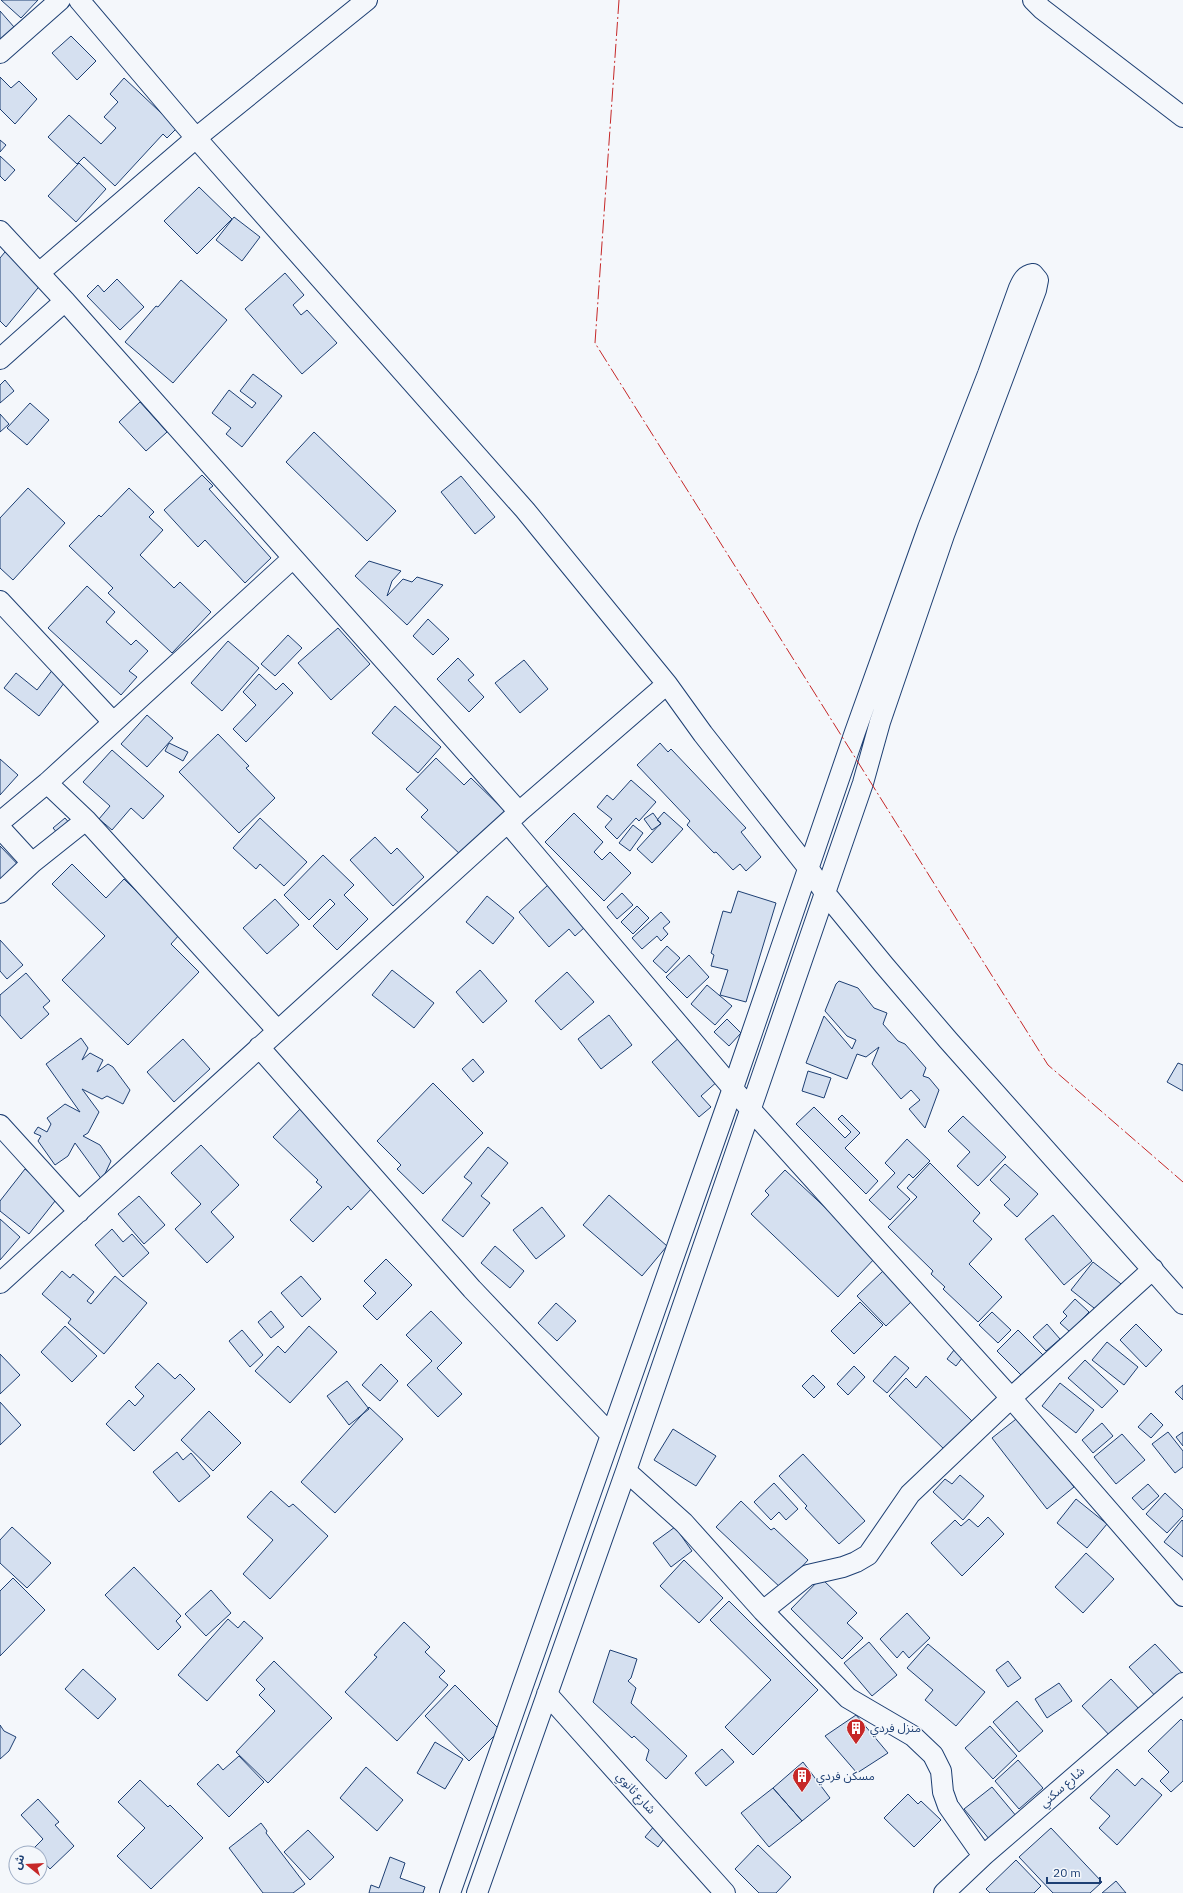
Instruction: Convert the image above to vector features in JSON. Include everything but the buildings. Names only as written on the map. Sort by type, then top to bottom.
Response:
[{"type":"street","points":[[0,53],[60,0]]},
{"type":"street","points":[[79,0],[196,138],[525,510],[667,684],[703,734],[809,868],[825,893],[948,1040],[1183,1304]]},
{"type":"street","points":[[40,273],[196,138],[367,0]]},
{"type":"street","points":[[1042,3],[1183,117]]},
{"type":"street","points":[[0,231],[40,273],[293,558],[514,817],[751,1110],[1011,1398],[1183,1596]]},
{"type":"street","points":[[450,1893],[733,1088],[857,725],[1022,280],[1028,275],[1033,274],[1038,280],[1036,290],[944,535],[880,722],[863,784],[751,1110],[626,1472],[477,1893]]},
{"type":"street","points":[[0,359],[65,301]]},
{"type":"street","points":[[0,822],[47,783],[293,558]]},
{"type":"street","points":[[0,601],[112,722]]},
{"type":"street","points":[[0,1284],[277,1030],[514,817],[667,684]]},
{"type":"street","points":[[47,783],[86,820],[277,1030]]},
{"type":"street","points":[[0,893],[32,864],[86,820]]},
{"type":"street","points":[[0,828],[32,864]]},
{"type":"street","points":[[259,1047],[472,1289],[611,1435]]},
{"type":"street","points":[[0,1125],[79,1212]]},
{"type":"street","points":[[763,1611],[808,1575],[843,1567],[868,1555],[910,1494],[1011,1398],[1153,1269]]},
{"type":"street","points":[[626,1472],[684,1523],[763,1611],[848,1698],[913,1736],[933,1755],[941,1771],[943,1792],[948,1806],[983,1856]]},
{"type":"street","name":"شارع سكني","points":[[944,1893],[983,1856],[1183,1683]]},
{"type":"street","name":"شارع ثانوي","points":[[547,1694],[725,1893]]},
{"type":"power","points":[[619,0],[595,343],[1048,1065],[1183,1182]]},
{"type":"place","name":"منزل فردي","points":[[856,1745]]},
{"type":"place","name":"مسكن فردي","points":[[802,1793]]}]
